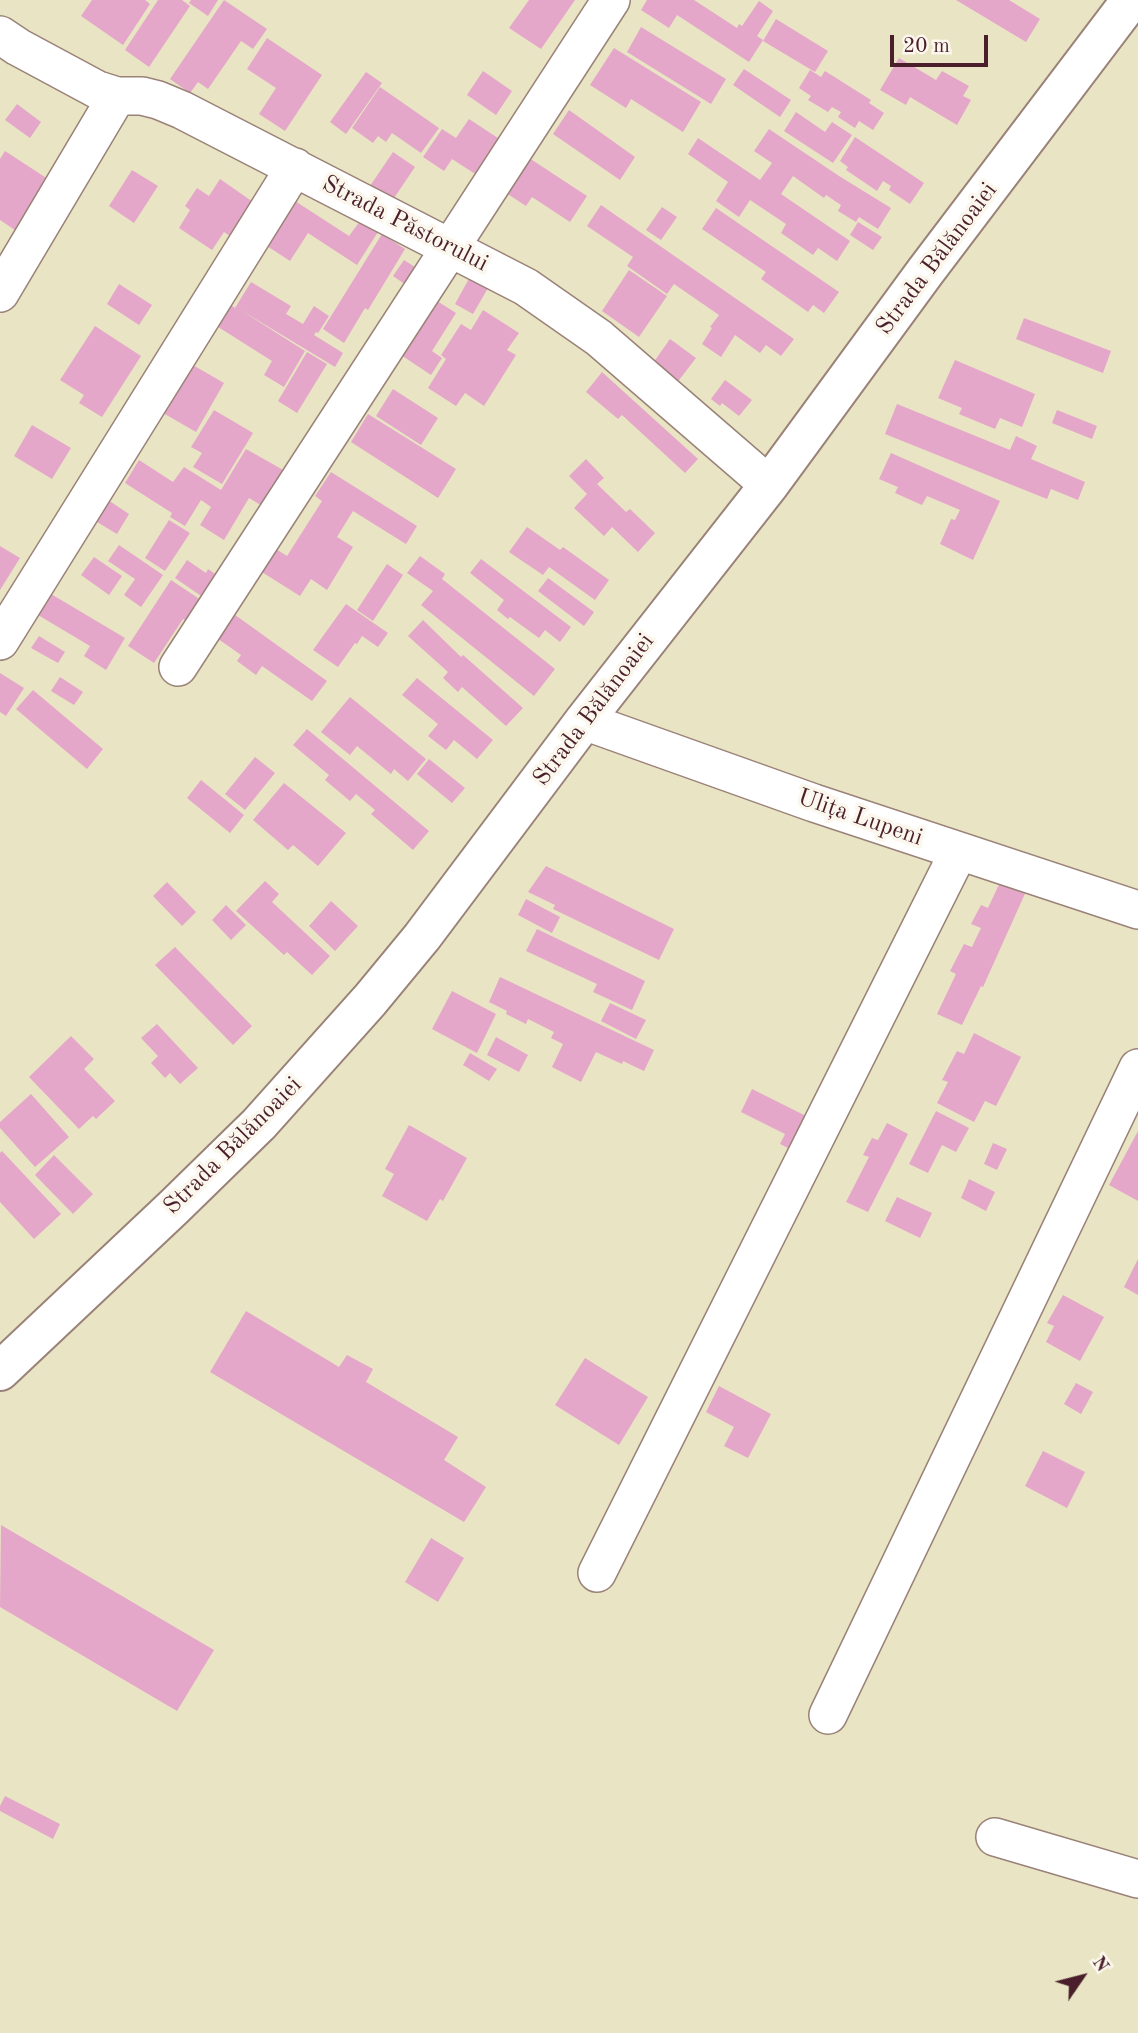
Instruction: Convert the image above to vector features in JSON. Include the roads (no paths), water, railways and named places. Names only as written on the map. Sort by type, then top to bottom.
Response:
[{"type":"main road","name":"Strada Bălănoaiei","points":[[3,1362],[199,1183],[259,1124],[422,937],[584,721],[768,485],[925,272],[1132,0]]},
{"type":"street","points":[[178,667],[611,0]]},
{"type":"street","name":"Strada Păstorului","points":[[0,35],[98,90],[117,96],[142,96],[182,110],[526,287],[599,338],[768,485]]},
{"type":"street","points":[[0,293],[117,96]]},
{"type":"street","points":[[0,641],[295,167]]},
{"type":"street","name":"Ulița Lupeni","points":[[584,721],[802,799],[1138,910]]},
{"type":"street","points":[[597,1573],[959,851]]},
{"type":"street","points":[[828,1715],[1138,1068]]},
{"type":"street","points":[[995,1837],[1138,1879]]}]
